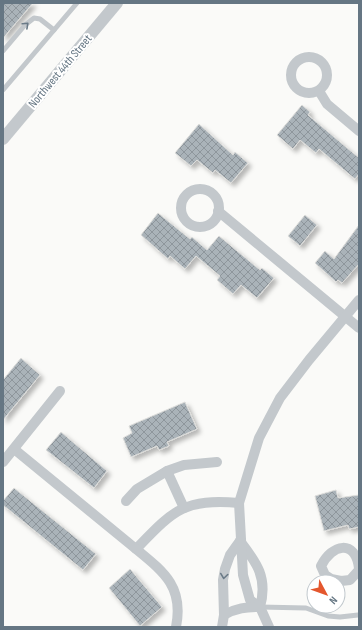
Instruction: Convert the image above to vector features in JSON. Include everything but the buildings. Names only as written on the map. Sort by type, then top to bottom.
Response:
[{"type":"street","name":"Northwest 44th Street","points":[[3,139],[117,3]]},
{"type":"street","points":[[319,91],[327,104],[359,131]]},
{"type":"street","points":[[218,211],[359,328]]},
{"type":"street","points":[[269,627],[260,607],[250,600],[246,593],[240,541],[239,503],[259,438],[280,398],[309,360],[359,300]]},
{"type":"street","points":[[3,462],[60,391]]},
{"type":"street","points":[[14,449],[163,572],[172,582],[178,600],[176,627]]},
{"type":"street","points":[[126,501],[137,489],[167,471],[184,465],[217,462]]},
{"type":"street","points":[[167,471],[184,508]]},
{"type":"street","points":[[136,549],[161,523],[178,510],[200,502],[217,501],[239,503]]},
{"type":"street","points":[[240,541],[256,562],[262,577],[263,598],[260,607]]},
{"type":"street","points":[[222,627],[224,615],[223,580],[225,569],[230,555],[240,541]]},
{"type":"street","points":[[224,615],[232,610],[245,607],[260,607]]},
{"type":"lane","points":[[3,90],[77,3]]},
{"type":"lane","points":[[3,51],[25,25],[34,18],[40,19],[54,30]]},
{"type":"lane","points":[[260,607],[306,608],[328,616],[340,617],[358,615]]}]
